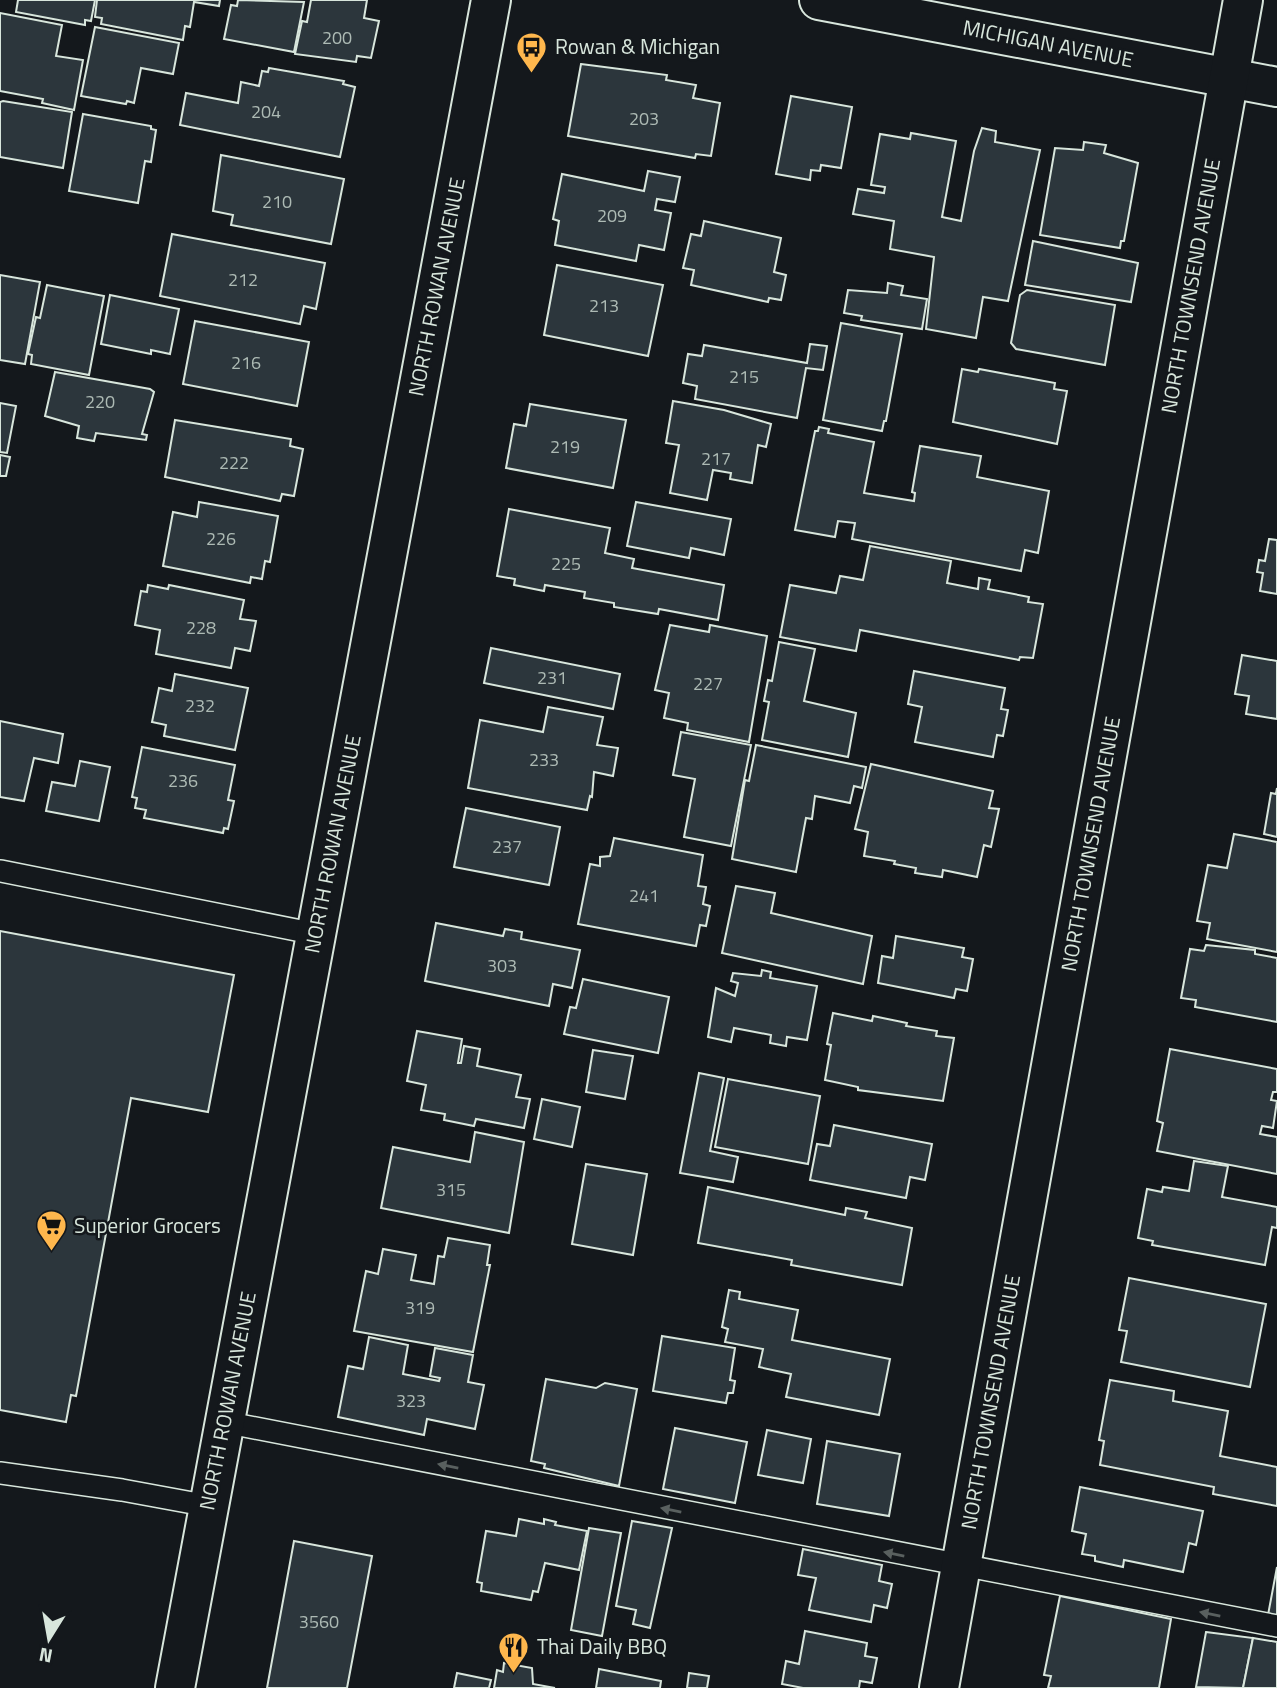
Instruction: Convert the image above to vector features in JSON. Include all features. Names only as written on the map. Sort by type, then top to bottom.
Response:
[{"type":"street","name":"NORTH ROWAN AVENUE","points":[[175,1688],[491,0]]},
{"type":"street","name":"MICHIGAN AVENUE","points":[[819,0],[1277,87]]},
{"type":"street","name":"NORTH TOWNSEND AVENUE","points":[[939,1688],[1243,0]]},
{"type":"lane","points":[[1,871],[316,934]]},
{"type":"lane","points":[[224,1422],[961,1567],[1277,1626]]},
{"type":"lane","points":[[0,1473],[122,1490],[209,1506]]},
{"type":"building","points":[[18,0],[95,0],[91,21],[85,20],[85,25],[16,12]]},
{"type":"building","points":[[97,0],[220,0],[219,6],[194,2],[190,27],[185,26],[183,40],[101,24],[102,18],[95,17]]},
{"type":"building","points":[[238,0],[304,2],[294,52],[224,39],[231,5],[237,6]]},
{"type":"building","points":[[311,0],[367,0],[364,18],[379,21],[371,58],[357,56],[356,62],[295,54],[302,21],[307,22]]},
{"type":"building","points":[[0,13],[62,25],[56,56],[83,60],[74,110],[42,103],[43,99],[0,91]]},
{"type":"building","points":[[95,27],[179,43],[173,74],[141,68],[134,103],[81,96]]},
{"type":"building","points":[[581,64],[667,75],[666,80],[696,85],[693,98],[720,103],[711,156],[696,154],[695,158],[568,136]]},
{"type":"building","points":[[269,68],[344,81],[343,84],[355,87],[340,157],[180,125],[186,93],[238,103],[241,82],[259,86],[262,71],[268,72]]},
{"type":"building","points":[[791,96],[852,107],[841,168],[821,165],[820,171],[811,170],[810,180],[776,174]]},
{"type":"building","points":[[0,102],[72,112],[63,168],[0,157]]},
{"type":"building","points":[[83,114],[151,126],[151,129],[156,130],[151,162],[145,161],[138,203],[69,191]]},
{"type":"building","points":[[982,128],[996,131],[995,142],[1040,150],[1008,301],[983,297],[976,338],[926,329],[934,257],[890,249],[894,221],[853,214],[858,189],[884,193],[885,187],[871,185],[880,134],[910,139],[911,133],[956,141],[942,217],[961,221],[974,151]]},
{"type":"building","points":[[1084,142],[1106,145],[1104,153],[1138,163],[1124,241],[1121,241],[1120,248],[1040,235],[1055,148],[1083,150]]},
{"type":"building","points":[[221,155],[344,179],[331,244],[231,225],[233,215],[213,211]]},
{"type":"building","points":[[648,171],[680,177],[675,202],[657,199],[655,210],[671,213],[664,250],[639,245],[636,261],[555,245],[559,221],[553,219],[562,174],[644,191]]},
{"type":"building","points":[[704,221],[781,238],[774,272],[786,275],[781,300],[769,298],[768,302],[691,285],[694,270],[683,268],[691,234],[701,236]]},
{"type":"building","points":[[172,234],[325,263],[316,309],[304,306],[300,324],[160,296]]},
{"type":"building","points":[[1033,241],[1138,263],[1131,302],[1025,285]]},
{"type":"building","points":[[557,265],[663,285],[648,356],[544,335]]},
{"type":"building","points":[[0,275],[40,282],[25,364],[0,360]]},
{"type":"building","points":[[888,283],[903,286],[901,295],[927,299],[922,329],[861,320],[862,316],[844,313],[848,290],[887,293]]},
{"type":"building","points":[[47,285],[104,296],[89,375],[31,364],[32,355],[28,354],[36,317],[40,318]]},
{"type":"building","points":[[1027,290],[1115,305],[1105,365],[1016,349],[1011,343],[1020,295]]},
{"type":"building","points":[[110,295],[179,309],[170,354],[151,350],[151,354],[101,344]]},
{"type":"building","points":[[195,321],[309,342],[297,406],[183,384]]},
{"type":"building","points":[[841,323],[902,334],[882,431],[823,420]]},
{"type":"building","points":[[810,344],[827,346],[823,370],[806,368],[797,418],[695,399],[697,386],[683,383],[688,354],[702,356],[704,345],[807,363]]},
{"type":"building","points":[[962,369],[978,372],[979,369],[1055,383],[1054,389],[1067,391],[1057,444],[953,422]]},
{"type":"building","points":[[55,372],[150,389],[154,392],[142,434],[147,435],[146,440],[96,433],[94,441],[77,438],[79,426],[45,416]]},
{"type":"building","points":[[673,401],[724,410],[771,424],[766,447],[758,445],[752,483],[730,479],[731,473],[713,470],[707,500],[670,493],[679,445],[666,443]]},
{"type":"building","points":[[0,403],[16,406],[7,453],[0,452]]},
{"type":"building","points":[[530,404],[626,420],[613,488],[506,468],[514,424],[526,426]]},
{"type":"building","points":[[175,420],[291,439],[290,446],[303,449],[294,496],[282,494],[280,501],[165,477]]},
{"type":"building","points":[[819,427],[829,429],[828,433],[874,442],[864,493],[914,501],[915,493],[912,492],[920,446],[981,456],[977,477],[1049,491],[1038,553],[1025,550],[1021,571],[852,539],[855,523],[838,521],[835,537],[795,530],[815,431],[818,431]]},
{"type":"building","points":[[0,455],[10,457],[6,476],[0,476]]},
{"type":"building","points":[[199,502],[278,516],[270,562],[265,561],[262,579],[251,577],[250,583],[163,566],[173,512],[197,517]]},
{"type":"building","points":[[636,502],[731,519],[724,555],[691,548],[689,558],[627,546]]},
{"type":"building","points":[[509,509],[610,528],[605,553],[634,559],[632,568],[724,585],[718,620],[659,609],[658,614],[614,607],[614,603],[584,598],[585,592],[545,585],[544,591],[514,585],[515,579],[497,576]]},
{"type":"building","points":[[1269,539],[1277,540],[1277,594],[1260,591],[1263,573],[1257,572],[1259,560],[1265,561]]},
{"type":"building","points":[[870,546],[951,561],[947,583],[978,589],[979,578],[990,580],[988,589],[1029,597],[1028,602],[1043,604],[1033,658],[1020,657],[1019,660],[860,630],[856,651],[780,637],[790,585],[836,593],[840,576],[863,580]]},
{"type":"building","points":[[148,585],[168,589],[169,585],[244,600],[240,619],[256,621],[250,651],[235,648],[231,668],[156,654],[160,630],[135,625],[141,591],[147,592]]},
{"type":"building","points":[[670,625],[709,632],[710,625],[767,636],[749,742],[687,730],[688,723],[664,718],[669,693],[655,690]]},
{"type":"building","points":[[779,642],[815,649],[804,701],[856,713],[848,757],[762,740],[769,702],[764,701],[768,680],[772,681]]},
{"type":"building","points":[[491,648],[620,674],[613,709],[484,683]]},
{"type":"building","points":[[1242,655],[1277,661],[1277,719],[1246,714],[1249,696],[1235,694]]},
{"type":"building","points":[[914,671],[1005,688],[1001,709],[1008,710],[1003,736],[997,735],[993,757],[915,742],[922,707],[908,704]]},
{"type":"building","points":[[175,674],[248,688],[235,750],[164,736],[166,725],[152,722],[159,688],[172,691]]},
{"type":"building","points":[[548,707],[603,717],[597,745],[618,748],[613,776],[594,772],[592,797],[590,796],[587,810],[468,788],[480,720],[543,732]]},
{"type":"building","points":[[0,721],[63,734],[58,763],[34,758],[24,801],[0,797]]},
{"type":"building","points":[[681,732],[751,745],[731,846],[684,837],[695,779],[673,775]]},
{"type":"building","points":[[756,745],[866,767],[862,788],[854,786],[850,803],[815,796],[812,819],[806,818],[796,872],[732,859],[745,780],[749,781]]},
{"type":"building","points":[[142,747],[235,765],[228,800],[234,801],[228,829],[224,828],[223,833],[144,818],[146,810],[135,808],[137,798],[132,797]]},
{"type":"building","points":[[80,761],[110,767],[99,821],[46,811],[52,782],[75,786]]},
{"type":"building","points":[[871,764],[993,791],[989,808],[999,809],[991,847],[984,845],[977,877],[943,870],[942,877],[915,873],[916,868],[894,864],[895,861],[864,856],[868,832],[855,829]]},
{"type":"building","points":[[1277,788],[1277,837],[1264,834],[1271,793],[1276,794]]},
{"type":"building","points":[[466,808],[560,827],[549,885],[454,867]]},
{"type":"building","points":[[1234,834],[1277,842],[1277,952],[1207,939],[1210,923],[1197,921],[1208,865],[1227,868]]},
{"type":"building","points":[[614,838],[703,855],[698,886],[706,887],[703,904],[710,906],[706,926],[700,925],[696,946],[578,924],[590,864],[600,866],[600,857],[610,856]]},
{"type":"building","points":[[736,886],[775,893],[771,913],[872,936],[863,984],[722,953]]},
{"type":"building","points":[[436,923],[503,936],[505,929],[522,932],[521,939],[580,950],[572,988],[553,984],[549,1006],[425,981]]},
{"type":"building","name":"Superior Grocers","points":[[0,931],[234,975],[208,1112],[131,1098],[76,1396],[71,1395],[66,1422],[0,1410]]},
{"type":"building","points":[[896,936],[964,948],[962,957],[973,959],[967,991],[956,989],[954,998],[878,983],[882,956],[893,958]]},
{"type":"building","points":[[1206,945],[1255,950],[1255,954],[1277,958],[1277,1022],[1195,1007],[1196,1000],[1181,998],[1190,949],[1204,951]]},
{"type":"building","points":[[762,970],[771,972],[770,978],[817,986],[807,1040],[787,1037],[786,1046],[770,1043],[771,1035],[734,1028],[731,1042],[708,1037],[716,988],[735,996],[738,983],[731,981],[733,973],[761,976]]},
{"type":"building","points":[[583,979],[669,997],[658,1053],[564,1034],[570,1007],[576,1008]]},
{"type":"building","points":[[833,1013],[872,1021],[873,1016],[907,1023],[906,1026],[937,1031],[936,1036],[954,1038],[943,1101],[858,1090],[858,1087],[825,1080],[831,1045],[827,1044]]},
{"type":"building","points":[[417,1031],[462,1039],[458,1063],[461,1063],[464,1046],[480,1049],[477,1066],[521,1075],[516,1097],[530,1099],[524,1128],[476,1119],[474,1126],[444,1120],[445,1114],[421,1110],[426,1085],[407,1081]]},
{"type":"building","points":[[1170,1049],[1277,1069],[1277,1092],[1273,1092],[1271,1100],[1277,1101],[1273,1128],[1262,1126],[1260,1134],[1277,1137],[1277,1174],[1157,1151],[1163,1123],[1157,1121]]},
{"type":"building","points":[[593,1050],[633,1056],[625,1099],[586,1092]]},
{"type":"building","points":[[699,1073],[724,1078],[710,1151],[738,1157],[733,1182],[680,1173]]},
{"type":"building","points":[[728,1079],[820,1096],[808,1164],[715,1147]]},
{"type":"building","points":[[542,1099],[580,1107],[572,1147],[534,1139]]},
{"type":"building","points":[[834,1125],[932,1144],[925,1180],[910,1177],[906,1198],[810,1180],[817,1144],[830,1146]]},
{"type":"building","points":[[475,1132],[524,1142],[509,1233],[381,1208],[393,1147],[470,1162]]},
{"type":"building","points":[[1194,1161],[1228,1166],[1222,1197],[1277,1207],[1277,1228],[1272,1227],[1265,1265],[1152,1245],[1153,1241],[1138,1238],[1147,1189],[1162,1192],[1163,1187],[1189,1191]]},
{"type":"building","points":[[586,1164],[647,1174],[633,1255],[572,1244]]},
{"type":"building","points":[[708,1187],[845,1215],[846,1208],[867,1212],[865,1218],[912,1228],[902,1285],[791,1265],[792,1260],[698,1243]]},
{"type":"building","points":[[448,1238],[490,1245],[487,1265],[490,1265],[473,1352],[354,1331],[366,1271],[378,1274],[383,1249],[416,1255],[411,1280],[434,1284],[438,1256],[444,1257]]},
{"type":"building","points":[[1129,1278],[1266,1304],[1250,1387],[1121,1362],[1127,1331],[1119,1330]]},
{"type":"building","points":[[729,1290],[740,1292],[739,1299],[798,1310],[792,1340],[890,1359],[879,1415],[786,1397],[791,1374],[759,1367],[763,1349],[725,1342],[728,1329],[722,1327]]},
{"type":"building","points":[[662,1336],[735,1348],[730,1380],[735,1381],[733,1393],[728,1393],[726,1403],[653,1391]]},
{"type":"building","points":[[369,1337],[408,1345],[403,1374],[439,1381],[440,1378],[430,1376],[435,1348],[473,1355],[468,1382],[484,1385],[475,1429],[427,1419],[424,1435],[338,1417],[348,1366],[363,1369]]},
{"type":"building","points":[[546,1379],[596,1388],[605,1383],[637,1389],[619,1486],[544,1468],[545,1464],[531,1461]]},
{"type":"building","points":[[1110,1380],[1174,1391],[1173,1401],[1228,1411],[1220,1456],[1277,1467],[1277,1506],[1213,1494],[1214,1487],[1100,1465],[1104,1441],[1099,1440]]},
{"type":"building","points":[[675,1428],[747,1442],[735,1503],[663,1489]]},
{"type":"building","points":[[767,1430],[811,1439],[803,1483],[758,1475]]},
{"type":"building","points":[[827,1441],[900,1454],[889,1516],[817,1504]]},
{"type":"building","points":[[1080,1487],[1203,1511],[1196,1545],[1189,1543],[1183,1572],[1124,1560],[1123,1567],[1095,1561],[1095,1556],[1082,1554],[1086,1534],[1072,1531]]},
{"type":"building","points":[[519,1519],[544,1524],[544,1519],[556,1522],[555,1525],[587,1531],[579,1570],[545,1563],[538,1592],[533,1591],[531,1600],[481,1591],[482,1583],[477,1582],[486,1531],[516,1536]]},
{"type":"building","points":[[632,1521],[672,1528],[650,1628],[633,1624],[636,1610],[616,1606]]},
{"type":"building","points":[[589,1528],[621,1533],[602,1636],[571,1630]]},
{"type":"building","points":[[294,1541],[372,1556],[347,1688],[267,1688]]},
{"type":"building","points":[[803,1549],[882,1565],[879,1581],[892,1584],[887,1608],[874,1605],[871,1622],[809,1610],[816,1578],[798,1575]]},
{"type":"building","points":[[1277,1567],[1277,1617],[1268,1615]]},
{"type":"building","points":[[1060,1596],[1171,1619],[1159,1688],[1048,1688],[1051,1676],[1044,1675]]},
{"type":"building","points":[[805,1631],[867,1643],[865,1656],[877,1658],[872,1683],[860,1681],[859,1688],[803,1688],[782,1684],[786,1661],[799,1664]]},
{"type":"building","points":[[1206,1632],[1253,1638],[1243,1688],[1196,1687]]},
{"type":"building","points":[[1253,1638],[1277,1642],[1277,1688],[1243,1688]]},
{"type":"building","name":"Thai Daily BBQ","points":[[504,1663],[532,1668],[533,1684],[555,1688],[494,1688],[497,1670],[503,1672]]},
{"type":"building","points":[[599,1669],[661,1681],[660,1688],[596,1688]]},
{"type":"building","name":"Thai Daily BBQ","points":[[457,1673],[491,1680],[489,1688],[454,1688]]},
{"type":"building","points":[[689,1673],[709,1676],[707,1688],[687,1688]]},
{"type":"place","name":"Rowan & Michigan","points":[[532,74]]},
{"type":"place","name":"Superior Grocers","points":[[51,1253]]},
{"type":"place","name":"Thai Daily BBQ","points":[[514,1674]]}]
